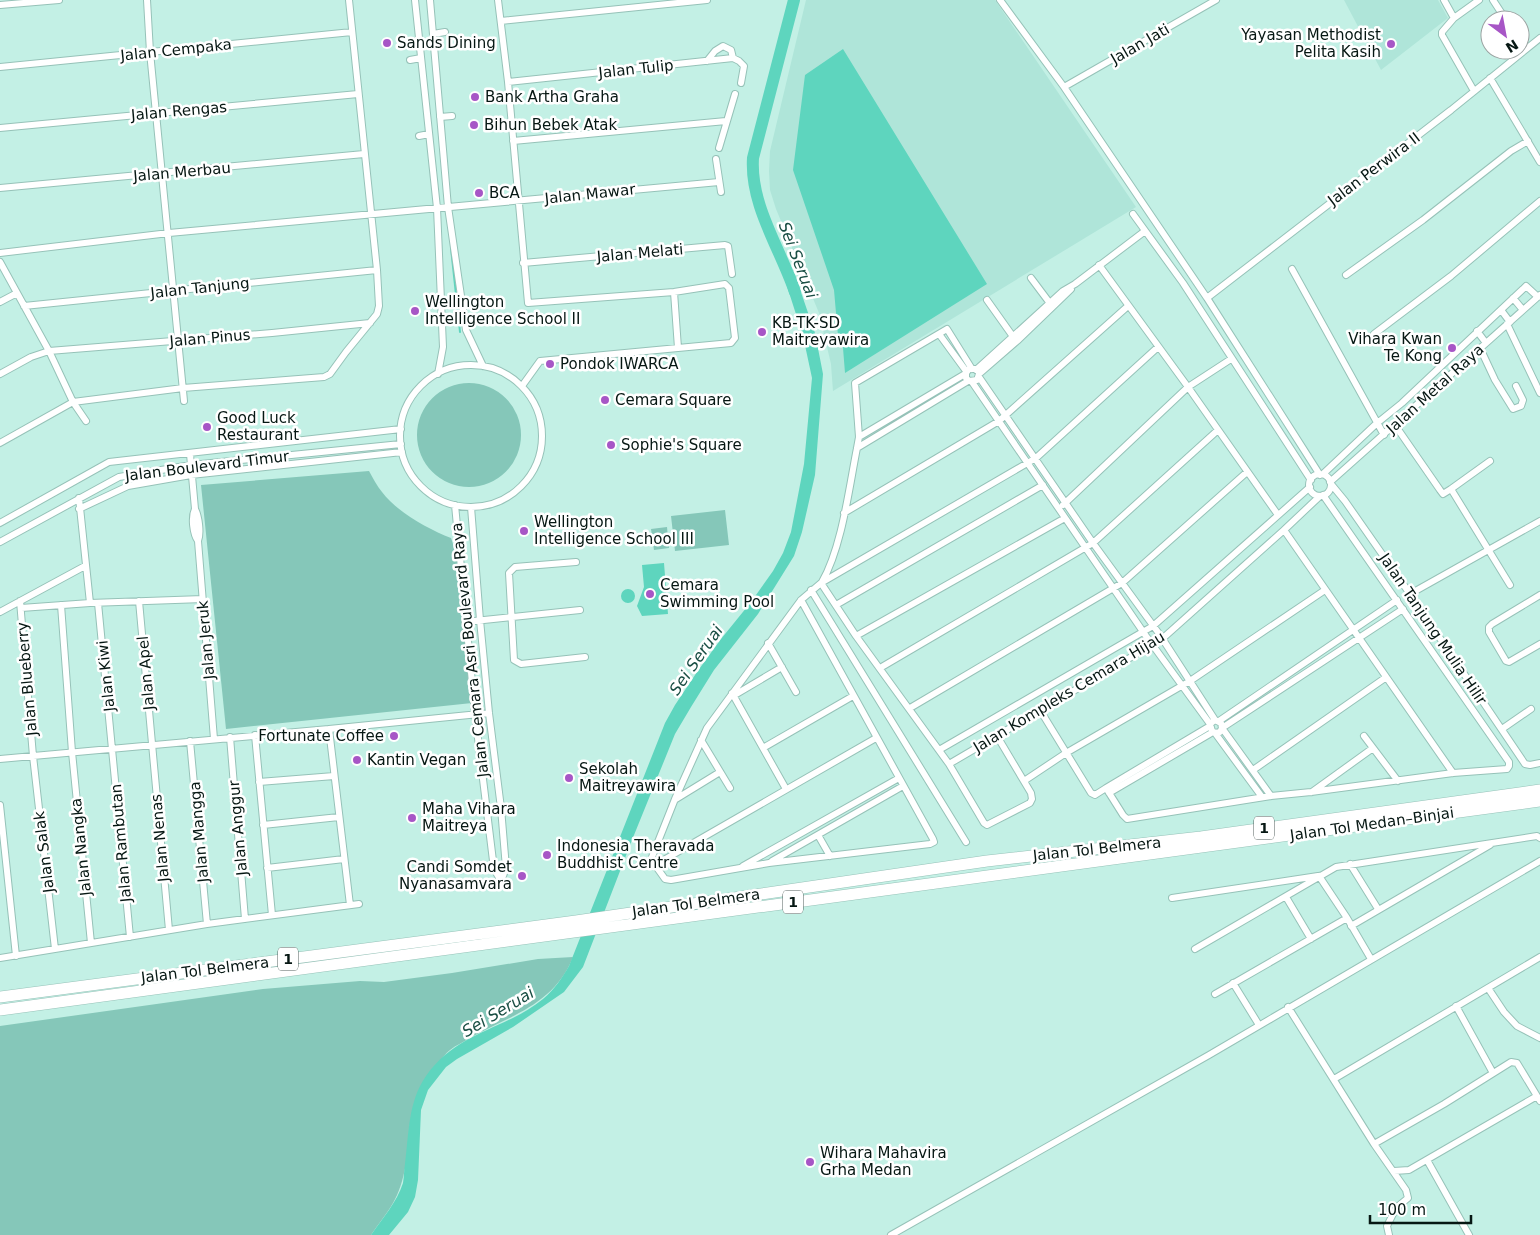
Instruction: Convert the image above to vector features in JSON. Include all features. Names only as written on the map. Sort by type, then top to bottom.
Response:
[{"type":"highway","name":"Jalan Tol Belmera","points":[[0,1010],[575,926],[613,915],[988,861],[1201,837],[1540,790]]},
{"type":"highway","name":"Jalan Tol Medan–Binjai","points":[[995,876],[1540,801]]},
{"type":"highway","name":"Jalan Tol Belmera","points":[[0,997],[575,926],[609,926],[995,876]]},
{"type":"street","points":[[0,5],[59,0]]},
{"type":"street","points":[[147,0],[150,52],[184,401]]},
{"type":"street","points":[[0,443],[74,402],[183,388],[329,375],[370,323],[377,314],[379,306],[377,270],[349,0]]},
{"type":"street","points":[[414,0],[437,208],[443,347],[438,374]]},
{"type":"street","points":[[430,0],[448,207],[466,330],[483,366]]},
{"type":"street","points":[[498,0],[508,82],[527,302],[529,304],[674,292],[725,284],[728,286],[735,338],[730,343],[540,360],[522,386]]},
{"type":"street","points":[[501,21],[707,0]]},
{"type":"street","points":[[1000,0],[1064,87],[1207,298],[1322,474],[1330,483],[1329,491],[1321,495]]},
{"type":"street","name":"Jalan Jati","points":[[1064,87],[1216,0]]},
{"type":"street","points":[[1444,0],[1454,18]]},
{"type":"street","points":[[1474,91],[1442,32],[1454,18],[1479,0]]},
{"type":"street","name":"Jalan Cempaka","points":[[0,67],[352,32]]},
{"type":"street","points":[[433,34],[445,32]]},
{"type":"street","points":[[707,61],[714,51],[723,46],[728,47],[733,58],[744,66],[741,83]]},
{"type":"street","points":[[410,60],[421,58]]},
{"type":"street","name":"Jalan Tulip","points":[[508,82],[733,58]]},
{"type":"street","name":"Jalan Perwira II","points":[[1207,298],[1451,110],[1512,60]]},
{"type":"street","points":[[1490,78],[1540,162]]},
{"type":"street","name":"Jalan Rengas","points":[[0,128],[358,94]]},
{"type":"street","points":[[719,148],[735,94]]},
{"type":"street","points":[[440,117],[452,116]]},
{"type":"street","points":[[513,141],[726,121]]},
{"type":"street","points":[[418,136],[429,134]]},
{"type":"street","points":[[1346,275],[1422,220],[1511,151],[1528,141]]},
{"type":"street","name":"Jalan Merbau","points":[[0,188],[364,154]]},
{"type":"street","points":[[716,159],[720,192]]},
{"type":"street","name":"Jalan Mawar","points":[[0,253],[168,233],[719,182]]},
{"type":"street","points":[[1374,334],[1451,276],[1540,202]]},
{"type":"street","points":[[1107,791],[1126,819],[1262,797],[1453,773],[1506,769],[1510,765],[1397,600],[1321,495],[1313,493],[1310,483],[1183,283],[1133,214]]},
{"type":"street","points":[[857,448],[972,375],[1075,284],[1145,231]]},
{"type":"street","name":"Jalan Melati","points":[[523,263],[725,245],[728,246],[732,274]]},
{"type":"street","points":[[0,262],[49,351],[74,402],[86,421]]},
{"type":"street","points":[[1099,265],[1278,515]]},
{"type":"street","points":[[1292,269],[1380,430]]},
{"type":"street","name":"Jalan Tanjung","points":[[24,306],[377,270]]},
{"type":"street","points":[[1031,278],[1051,305]]},
{"type":"street","points":[[1310,483],[1317,475],[1322,474],[1380,430],[1422,384],[1526,286],[1539,296]]},
{"type":"street","points":[[674,292],[678,348]]},
{"type":"street","points":[[0,302],[17,293]]},
{"type":"street","name":"Jalan Metal Raya","points":[[1330,483],[1380,430],[1395,425],[1539,296]]},
{"type":"street","points":[[1513,298],[1523,310]]},
{"type":"street","points":[[987,300],[1014,338]]},
{"type":"street","points":[[844,513],[1002,419],[1128,306]]},
{"type":"street","points":[[1500,310],[1509,323],[1540,393]]},
{"type":"street","name":"Jalan Pinus","points":[[0,374],[31,357],[49,351],[370,323]]},
{"type":"street","points":[[821,583],[830,567],[844,513],[857,448],[855,383],[948,330],[972,375],[1002,419],[1028,463],[1144,633],[1182,686],[1214,726],[1262,797]]},
{"type":"street","points":[[1477,331],[1486,343]]},
{"type":"street","points":[[1463,345],[1470,357]]},
{"type":"street","points":[[800,600],[934,839],[933,843],[769,863],[667,880],[662,877],[652,857],[701,740],[707,728],[800,600],[821,583],[1036,458],[1158,347]]},
{"type":"street","points":[[1480,348],[1495,380],[1513,409],[1520,406],[1523,400],[1516,386]]},
{"type":"street","points":[[1059,508],[1188,387],[1231,359]]},
{"type":"street","points":[[460,366],[483,366],[504,373],[522,386],[532,399],[540,418],[543,438],[539,459],[530,477],[515,492],[494,504],[471,507],[455,506],[440,500],[421,486],[407,467],[400,444],[406,407],[424,384],[438,374],[460,366]]},
{"type":"street","points":[[858,437],[972,375]]},
{"type":"street","points":[[1422,384],[1428,394]]},
{"type":"street","points":[[1002,419],[1036,458],[1093,543],[1161,637],[1190,681],[1214,726],[1220,732],[1222,728],[1403,609]]},
{"type":"street","points":[[1395,425],[1444,494],[1490,461]]},
{"type":"street","name":"Jalan Boulevard Timur","points":[[0,524],[109,462],[401,429]]},
{"type":"street","points":[[880,668],[1086,548],[1218,430]]},
{"type":"street","points":[[370,432],[372,456]]},
{"type":"street","name":"Jalan Boulevard Timur","points":[[0,542],[119,477],[191,465],[400,444]]},
{"type":"street","name":"Jalan Boulevard Timur","points":[[79,509],[128,486],[192,475],[402,452]]},
{"type":"street","name":"Jalan Jeruk","points":[[190,454],[195,509],[200,536],[198,541],[214,739]]},
{"type":"street","points":[[910,708],[1122,583],[1247,472]]},
{"type":"street","name":"Jalan Kompleks Cemara Hijau","points":[[939,750],[1154,627],[1278,515],[1310,483]]},
{"type":"street","name":"Jalan Tanjung Mulia Hilir","points":[[1330,483],[1410,594],[1525,764],[1540,763]]},
{"type":"street","points":[[836,605],[1043,485]]},
{"type":"street","points":[[1452,488],[1510,585]]},
{"type":"street","name":"Jalan Kompleks Cemara Hijau","points":[[950,764],[1152,644],[1284,530],[1321,495]]},
{"type":"street","points":[[79,498],[90,603]]},
{"type":"street","name":"Jalan Cemara Asri Boulevard Raya","points":[[455,506],[465,622],[494,869],[501,881],[506,868],[500,792],[489,714],[471,507]]},
{"type":"street","points":[[856,636],[1066,518]]},
{"type":"street","points":[[1410,594],[1540,521]]},
{"type":"street","points":[[1284,530],[1385,678],[1453,773]]},
{"type":"street","points":[[576,562],[511,569],[509,573],[514,660],[517,663],[585,657]]},
{"type":"street","points":[[0,612],[21,605],[85,566]]},
{"type":"street","points":[[821,583],[856,636],[950,764],[986,825],[1031,801],[1032,793],[997,736]]},
{"type":"street","points":[[810,590],[966,842]]},
{"type":"street","points":[[1024,780],[1066,753],[1190,681],[1325,590]]},
{"type":"street","points":[[1540,595],[1492,624],[1488,632],[1509,662],[1540,644]]},
{"type":"street","points":[[21,605],[203,599]]},
{"type":"street","points":[[1040,710],[1091,792],[1095,794],[1107,791],[1214,726],[1397,600]]},
{"type":"street","name":"Jalan Apel","points":[[139,601],[152,745]]},
{"type":"street","name":"Jalan Kiwi","points":[[98,603],[113,749]]},
{"type":"street","name":"Jalan Blueberry","points":[[21,605],[33,756]]},
{"type":"street","name":"Jalan Nangka","points":[[60,605],[91,943]]},
{"type":"street","points":[[465,622],[580,610]]},
{"type":"street","points":[[768,643],[796,692]]},
{"type":"street","points":[[732,694],[782,667]]},
{"type":"street","points":[[1253,770],[1385,678]]},
{"type":"street","points":[[732,694],[786,789]]},
{"type":"street","points":[[763,748],[853,696]]},
{"type":"street","points":[[1502,729],[1531,709]]},
{"type":"street","points":[[0,759],[489,714]]},
{"type":"street","points":[[1222,728],[1271,796]]},
{"type":"street","points":[[329,729],[350,905]]},
{"type":"street","points":[[255,735],[272,915]]},
{"type":"street","points":[[1364,736],[1398,781]]},
{"type":"street","name":"Jalan Anggur","points":[[230,737],[245,919]]},
{"type":"street","points":[[655,864],[876,738]]},
{"type":"street","points":[[701,740],[730,788]]},
{"type":"street","name":"Jalan Mangga","points":[[190,741],[207,924]]},
{"type":"street","name":"Jalan Nenas","points":[[152,745],[169,930]]},
{"type":"street","points":[[1311,792],[1373,748]]},
{"type":"street","name":"Jalan Rambutan","points":[[113,749],[130,937]]},
{"type":"street","name":"Jalan Salak","points":[[33,756],[56,949]]},
{"type":"street","points":[[675,799],[720,772]]},
{"type":"street","points":[[259,782],[334,776]]},
{"type":"street","points":[[737,869],[899,778]]},
{"type":"street","points":[[769,863],[904,786]]},
{"type":"street","name":"Jalan Cemara Asri Boulevard Raya","points":[[486,795],[500,792]]},
{"type":"street","points":[[0,805],[16,956]]},
{"type":"street","points":[[263,825],[339,817]]},
{"type":"street","points":[[818,835],[830,856]]},
{"type":"street","points":[[1195,949],[1286,898],[1336,867],[1537,836],[1540,838]]},
{"type":"street","points":[[1351,926],[1493,843]]},
{"type":"street","points":[[267,868],[344,859]]},
{"type":"street","points":[[891,1235],[1137,1097],[1540,861]]},
{"type":"street","points":[[1350,864],[1378,909]]},
{"type":"street","points":[[1172,898],[1319,876]]},
{"type":"street","points":[[1319,876],[1371,959]]},
{"type":"street","points":[[1286,898],[1311,939]]},
{"type":"street","points":[[0,958],[207,924],[359,904]]},
{"type":"street","points":[[1215,994],[1347,918]]},
{"type":"street","points":[[1334,1079],[1540,957]]},
{"type":"street","points":[[1234,983],[1259,1025]]},
{"type":"street","points":[[1488,988],[1504,1012],[1517,1026],[1540,1038]]},
{"type":"street","points":[[1456,1006],[1494,1073]]},
{"type":"street","points":[[1288,1007],[1374,1144],[1408,1194],[1408,1198],[1396,1208],[1387,1226],[1389,1235]]},
{"type":"street","points":[[1374,1144],[1444,1104],[1508,1063],[1515,1061],[1539,1098],[1409,1170],[1394,1172]]},
{"type":"street","points":[[1427,1160],[1469,1235]]},
{"type":"shaded area","points":[[806,0],[995,0],[1136,207],[833,391],[831,364],[819,313],[770,190],[770,151]]},
{"type":"shaded area","name":"Yayasan Methodist Pelita Kasih","points":[[1344,0],[1438,0],[1448,18],[1381,70]]},
{"type":"shaded area","points":[[843,49],[987,284],[845,373],[843,348],[838,336],[834,290],[793,170],[805,75]]},
{"type":"shaded area","points":[[794,272],[815,333],[823,374],[815,475],[802,532],[794,556],[758,614],[714,670],[675,734],[583,967],[564,992],[513,1027],[446,1067],[428,1090],[421,1110],[418,1180],[415,1197],[408,1212],[389,1235],[371,1235],[393,1204],[403,1183],[412,1107],[426,1076],[452,1049],[528,1009],[543,999],[561,979],[569,966],[665,723],[697,672],[751,602],[783,553],[791,532],[804,464],[812,378],[803,336],[785,280]]},
{"type":"shaded area","points":[[469,383],[489,387],[506,398],[517,415],[521,435],[517,455],[506,472],[489,483],[469,487],[449,483],[432,472],[421,455],[417,435],[421,415],[432,398],[449,387]]},
{"type":"shaded area","points":[[369,471],[380,490],[404,513],[423,525],[451,538],[458,559],[472,703],[226,729],[201,485]]},
{"type":"shaded area","points":[[725,510],[729,545],[675,551],[671,516]]},
{"type":"shaded area","points":[[667,527],[669,548],[654,550],[651,529]]},
{"type":"shaded area","points":[[664,563],[668,614],[642,616],[637,606],[644,587],[642,565]]},
{"type":"shaded area","points":[[628,589],[633,591],[635,596],[633,601],[628,603],[623,601],[621,596],[623,591]]},
{"type":"shaded area","points":[[573,957],[555,987],[543,998],[516,1015],[455,1047],[444,1056],[432,1075],[409,1127],[406,1166],[401,1186],[388,1211],[371,1235],[0,1235],[0,1026],[263,989],[360,981],[384,982],[538,959]]},
{"type":"waterway","name":"Sei Seruai","points":[[794,0],[753,158],[753,175],[756,193],[767,226],[795,292]]},
{"type":"waterway","points":[[451,248],[460,332]]},
{"type":"place","name":"Sands Dining","points":[[387,43]]},
{"type":"place","name":"Yayasan Methodist Pelita Kasih","points":[[1391,44]]},
{"type":"place","name":"Bank Artha Graha","points":[[475,97]]},
{"type":"place","name":"Bihun Bebek Atak","points":[[474,125]]},
{"type":"place","name":"BCA","points":[[479,193]]},
{"type":"place","name":"Wellington Intelligence School II","points":[[415,311]]},
{"type":"place","name":"KB-TK-SD Maitreyawira","points":[[762,332]]},
{"type":"place","name":"Vihara Kwan Te Kong","points":[[1452,348]]},
{"type":"place","name":"Pondok IWARCA","points":[[550,364]]},
{"type":"place","name":"Cemara Square","points":[[605,400]]},
{"type":"place","name":"Good Luck Restaurant","points":[[207,427]]},
{"type":"place","name":"Sophie's Square","points":[[611,445]]},
{"type":"place","name":"Wellington Intelligence School III","points":[[524,531]]},
{"type":"place","name":"Cemara Swimming Pool","points":[[650,594]]},
{"type":"place","name":"Fortunate Coffee","points":[[394,736]]},
{"type":"place","name":"Kantin Vegan","points":[[357,760]]},
{"type":"place","name":"Sekolah Maitreyawira","points":[[569,778]]},
{"type":"place","name":"Maha Vihara Maitreya","points":[[412,818]]},
{"type":"place","name":"Indonesia Theravada Buddhist Centre","points":[[547,855]]},
{"type":"place","name":"Candi Somdet Nyanasamvara","points":[[522,876]]},
{"type":"place","name":"Wihara Mahavira Grha Medan","points":[[810,1162]]}]
